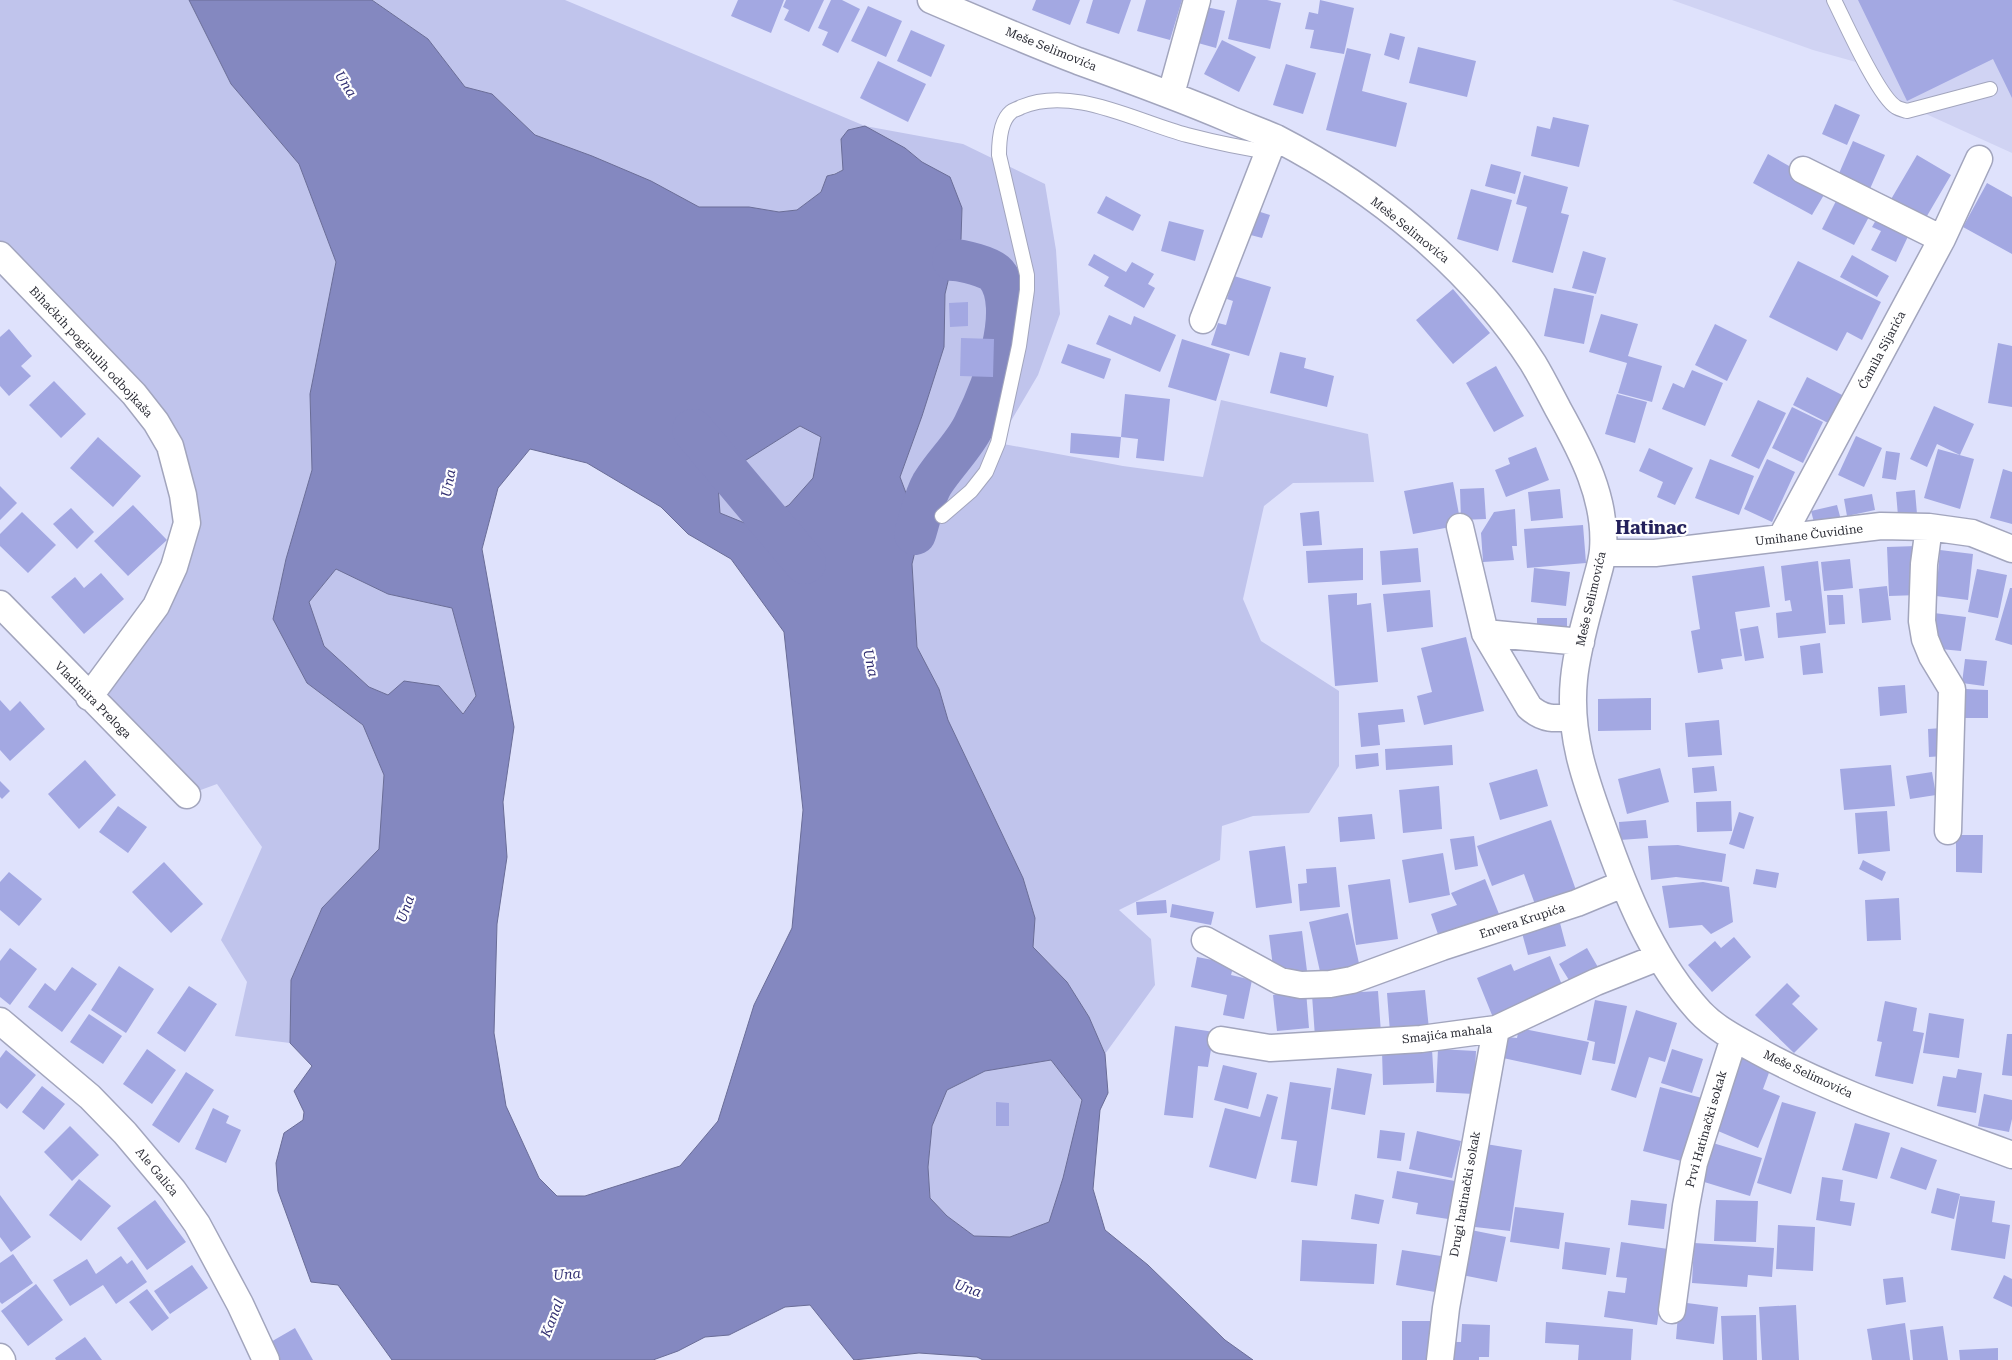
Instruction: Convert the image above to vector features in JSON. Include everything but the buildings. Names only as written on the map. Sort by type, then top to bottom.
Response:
[{"type":"street","name":"Meše Selimovića","points":[[931,0],[1076,60],[1171,94],[1272,145],[1336,173],[1381,205],[1443,254],[1494,311],[1532,362],[1572,435],[1593,479],[1603,523],[1603,553],[1574,679],[1573,717],[1575,743],[1589,790],[1624,884],[1638,918],[1660,957],[1681,988],[1703,1015],[1734,1038],[1787,1067],[1812,1078],[1872,1103],[2012,1155]]},
{"type":"street","points":[[1171,94],[1197,0]]},
{"type":"street","points":[[1204,320],[1272,145]]},
{"type":"street","name":"Ćamila Sijarića","points":[[1781,538],[1942,239],[1979,159]]},
{"type":"street","points":[[1803,170],[1942,239]]},
{"type":"street","name":"Bihaćkih poginulih odbojkaša","points":[[0,254],[134,394],[156,422],[170,446],[183,494],[187,523],[174,567],[156,606],[89,697]]},
{"type":"street","name":"Umihane Čuvidine","points":[[1603,553],[1655,553],[1881,526],[1929,527],[1972,533],[2012,550]]},
{"type":"street","points":[[1460,527],[1484,633],[1529,707],[1543,717],[1554,720],[1573,717]]},
{"type":"street","points":[[1929,527],[1924,564],[1922,621],[1925,640],[1932,656],[1952,689],[1948,831]]},
{"type":"street","name":"Vladimira Preloga","points":[[0,604],[187,795]]},
{"type":"street","points":[[1484,633],[1581,642]]},
{"type":"street","name":"Envera Krupića","points":[[1205,940],[1280,981],[1301,985],[1352,980],[1578,903],[1624,884]]},
{"type":"street","name":"Smajića mahala","points":[[1221,1040],[1270,1048],[1421,1039],[1496,1029],[1596,982],[1660,957]]},
{"type":"street","name":"Ale Galića","points":[[0,1021],[90,1097],[125,1133],[173,1190],[197,1224],[240,1304],[266,1360]]},
{"type":"street","name":"Drugi hatinački sokak","points":[[1440,1360],[1446,1308],[1496,1029]]},
{"type":"street","name":"Prvi Hatinački sokak","points":[[1672,1310],[1686,1206],[1694,1163],[1734,1038]]},
{"type":"lane","points":[[1834,0],[1884,96],[1896,107],[1907,111],[1990,89]]},
{"type":"lane","points":[[942,516],[971,490],[986,472],[998,443],[1020,346],[1027,290],[1027,274],[998,155],[999,139],[1010,112],[1037,102],[1083,103],[1113,110],[1186,135],[1272,145]]},
{"type":"shaded area","points":[[0,0],[189,0],[231,84],[299,164],[336,262],[310,394],[312,470],[286,559],[273,619],[307,683],[363,724],[384,775],[380,849],[322,908],[291,980],[290,1043],[235,1036],[247,982],[221,940],[262,847],[217,784],[187,795],[89,697],[156,606],[187,523],[170,446],[0,255]]},
{"type":"shaded area","points":[[373,0],[565,0],[865,126],[963,144],[1045,184],[1056,250],[1060,314],[1038,375],[998,443],[1123,466],[1203,477],[1221,400],[1368,434],[1374,482],[1293,483],[1264,506],[1243,599],[1261,641],[1339,691],[1339,766],[1309,813],[1253,816],[1222,826],[1220,860],[1119,910],[1151,939],[1155,985],[1105,1054],[1089,1017],[1067,982],[1033,947],[1035,918],[1023,878],[948,720],[939,689],[917,647],[912,564],[917,543],[909,501],[900,477],[944,347],[945,294],[953,260],[961,239],[962,208],[922,162],[905,148],[842,139],[843,170],[827,176],[821,192],[797,210],[779,212],[749,207],[699,207],[651,181],[535,135],[492,94],[465,87],[428,39]]},
{"type":"shaded area","points":[[1672,0],[2012,0],[2012,153],[1893,99],[1856,62],[1813,50]]},
{"type":"shaded area","points":[[800,426],[821,436],[814,478],[789,505],[752,526],[720,513],[718,485],[743,462]]},
{"type":"shaded area","points":[[336,569],[388,594],[452,608],[476,697],[462,714],[388,695],[369,687],[324,646],[309,602]]},
{"type":"shaded area","points":[[1051,1060],[1082,1100],[1063,1178],[1049,1222],[1010,1237],[974,1236],[947,1216],[930,1198],[928,1167],[932,1126],[947,1090],[985,1071]]},
{"type":"water","name":"Kanal","points":[[189,0],[372,0],[428,39],[465,87],[492,94],[535,135],[651,181],[699,207],[749,207],[779,212],[797,210],[821,192],[827,176],[843,170],[841,139],[848,130],[865,126],[905,148],[922,162],[950,177],[962,208],[961,239],[953,260],[945,294],[944,347],[900,477],[909,501],[917,543],[912,564],[917,647],[939,689],[948,720],[1023,878],[1035,918],[1033,947],[1067,982],[1089,1017],[1105,1054],[1108,1093],[1100,1110],[1093,1189],[1105,1230],[1148,1265],[1225,1340],[1253,1360],[983,1360],[977,1357],[919,1353],[854,1360],[810,1305],[785,1307],[729,1335],[705,1337],[678,1351],[653,1360],[392,1360],[338,1285],[311,1282],[278,1191],[276,1163],[284,1133],[303,1120],[304,1112],[294,1091],[312,1066],[290,1043],[291,980],[322,908],[379,849],[384,775],[363,725],[307,683],[273,619],[286,559],[312,470],[310,394],[336,262],[299,164],[231,84]],"holes":[[[800,426],[821,437],[813,478],[789,505],[752,526],[720,513],[718,485],[743,462]],[[530,449],[587,463],[661,507],[688,534],[731,559],[784,632],[803,810],[792,928],[754,1005],[718,1121],[680,1166],[585,1196],[557,1196],[539,1178],[506,1106],[494,1033],[497,924],[507,857],[503,802],[514,727],[482,549],[498,488]],[[336,569],[388,594],[452,608],[476,696],[463,714],[439,686],[404,681],[388,695],[369,687],[324,646],[309,602]],[[1051,1060],[1082,1100],[1063,1178],[1049,1222],[1010,1237],[974,1236],[947,1216],[930,1198],[928,1167],[932,1126],[947,1090],[985,1071]]]},
{"type":"waterway","points":[[915,534],[924,502],[932,484],[965,440],[981,410],[996,370],[1006,327],[1007,307],[1004,289],[996,274],[976,264],[953,260]]},
{"type":"waterway","name":"Una","points":[[693,430],[805,563]]},
{"type":"district","name":"Hatinac","points":[[1651,527]]}]
